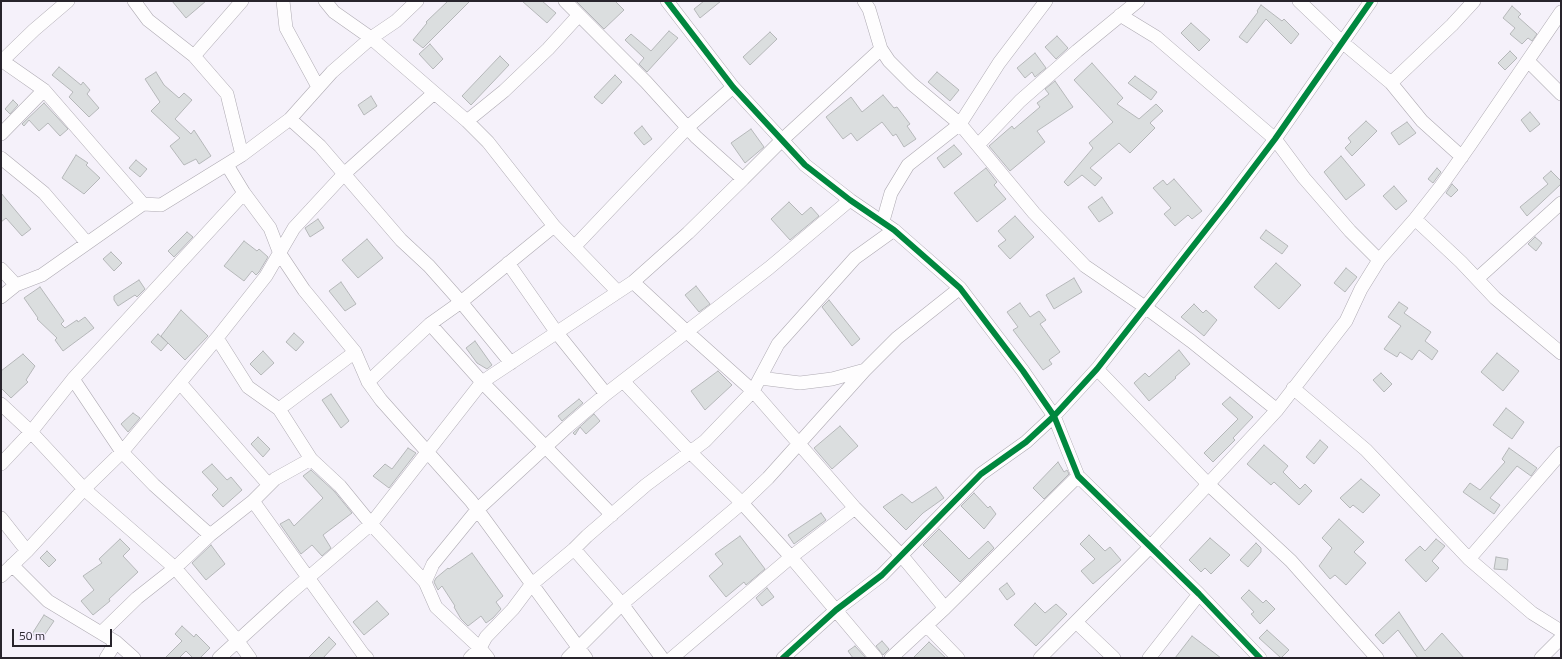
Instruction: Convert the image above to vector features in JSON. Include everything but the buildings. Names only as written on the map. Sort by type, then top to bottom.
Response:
[{"type":"street","points":[[68,1],[2,60],[44,90],[143,204]]},
{"type":"street","points":[[134,1],[148,20],[194,56],[227,94],[242,155]]},
{"type":"street","points":[[194,56],[242,1]]},
{"type":"street","points":[[283,1],[286,28],[318,87]]},
{"type":"street","points":[[325,1],[334,12],[371,38],[467,121],[488,142],[554,226],[618,292]]},
{"type":"street","points":[[1,297],[16,285],[42,275],[143,204],[161,205],[242,155],[290,119],[332,72],[371,38],[396,21],[417,1]]},
{"type":"street","points":[[565,1],[646,82],[696,137],[743,179]]},
{"type":"street","points":[[667,1],[733,87],[805,165],[850,200],[888,225],[960,288],[1023,371],[1054,416],[1078,476],[1149,548],[1198,594],[1260,658]]},
{"type":"street","points":[[484,653],[486,637],[513,609],[532,586],[646,485],[705,441],[753,391],[778,344],[855,258],[888,225],[891,193],[908,165],[960,124],[999,63],[1046,1]]},
{"type":"street","points":[[978,146],[1020,101],[1138,1]]},
{"type":"street","points":[[1299,1],[1342,42],[1391,83],[1422,121],[1462,157]]},
{"type":"street","points":[[783,658],[836,610],[882,575],[980,474],[1026,442],[1054,416],[1096,368],[1226,204],[1275,139],[1371,1]]},
{"type":"street","points":[[1391,83],[1452,25],[1474,1]]},
{"type":"street","points":[[870,4],[881,49],[890,61],[912,84],[960,124],[1034,213],[1085,266],[1191,341],[1277,410]]},
{"type":"street","points":[[1040,658],[1149,548],[1277,410],[1346,321],[1361,289],[1379,260],[1441,186],[1561,12]]},
{"type":"street","points":[[467,121],[504,91],[548,49],[578,15]]},
{"type":"street","points":[[1120,15],[1156,37],[1275,139],[1304,178],[1344,225],[1379,260]]},
{"type":"street","points":[[219,658],[288,594],[371,524],[482,382],[633,282],[688,233],[782,140],[881,49]]},
{"type":"street","points":[[1528,61],[1561,94]]},
{"type":"street","points":[[575,246],[688,128],[733,87]]},
{"type":"street","points":[[1,134],[44,90]]},
{"type":"street","points":[[1,576],[27,551],[84,489],[122,452],[180,383],[180,380],[217,338],[266,276],[294,228],[344,174],[434,93]]},
{"type":"street","points":[[290,119],[320,146],[401,240],[429,266],[511,363]]},
{"type":"street","points":[[1,158],[44,194],[87,243]]},
{"type":"street","points":[[227,165],[244,193],[270,228],[280,254],[304,290],[355,352],[368,382],[381,400],[428,452],[477,510],[582,653]]},
{"type":"street","points":[[1,464],[31,432],[73,379],[244,193]]},
{"type":"street","points":[[425,582],[433,564],[477,510],[547,447],[606,394],[769,268],[850,200]]},
{"type":"street","points":[[1478,278],[1561,203]]},
{"type":"street","points":[[1414,219],[1478,278],[1495,298],[1561,353]]},
{"type":"street","points":[[368,382],[430,324],[461,302],[554,226]]},
{"type":"street","points":[[508,263],[557,333],[606,394]]},
{"type":"street","points":[[1,269],[16,285]]},
{"type":"street","points":[[633,282],[753,391],[855,508],[902,556],[945,608]]},
{"type":"street","points":[[568,658],[582,653],[622,604],[742,503],[768,478],[798,443],[896,338],[960,288]]},
{"type":"street","points":[[430,324],[482,382],[612,515]]},
{"type":"street","points":[[217,338],[248,387],[279,409],[311,459],[340,486],[371,524],[425,582],[436,607],[484,653]]},
{"type":"street","points":[[279,409],[355,352]]},
{"type":"street","points":[[1096,368],[1208,484],[1291,561],[1377,658]]},
{"type":"street","points":[[760,378],[800,383],[832,379],[865,370]]},
{"type":"street","points":[[73,379],[122,452],[154,484],[210,535]]},
{"type":"street","points":[[623,381],[690,452],[742,503],[791,557],[876,658]]},
{"type":"street","points":[[180,383],[268,484]]},
{"type":"street","points":[[1293,388],[1366,450],[1469,559],[1532,613],[1561,631]]},
{"type":"street","points":[[1,404],[31,432],[84,489],[175,568],[237,640],[250,658]]},
{"type":"street","points":[[1469,559],[1561,453]]},
{"type":"street","points":[[101,633],[137,598],[175,568],[210,535],[253,501],[268,484],[280,475],[311,459]]},
{"type":"street","points":[[891,658],[927,626],[1078,476]]},
{"type":"street","points":[[253,501],[367,658]]},
{"type":"street","points":[[672,658],[791,557],[855,508]]},
{"type":"street","points":[[1,518],[27,551]]},
{"type":"street","points":[[574,549],[622,604],[662,658]]},
{"type":"street","points":[[12,564],[48,601],[116,642],[134,658]]},
{"type":"street","points":[[1149,658],[1198,594]]},
{"type":"street","points":[[1076,622],[1114,658]]},
{"type":"street","points":[[927,626],[958,658]]},
{"type":"street","points":[[1541,658],[1561,638]]},
{"type":"street","points":[[106,658],[116,642]]},
{"type":"street","points":[[470,658],[484,653]]},
{"type":"cycle path","points":[[667,1],[733,87],[805,165],[850,200],[894,230],[960,288],[1023,371],[1054,416],[1078,476],[1199,594],[1260,658]]},
{"type":"cycle path","points":[[783,658],[836,610],[882,575],[981,474],[1026,442],[1054,416],[1097,369],[1275,139],[1371,1]]}]
